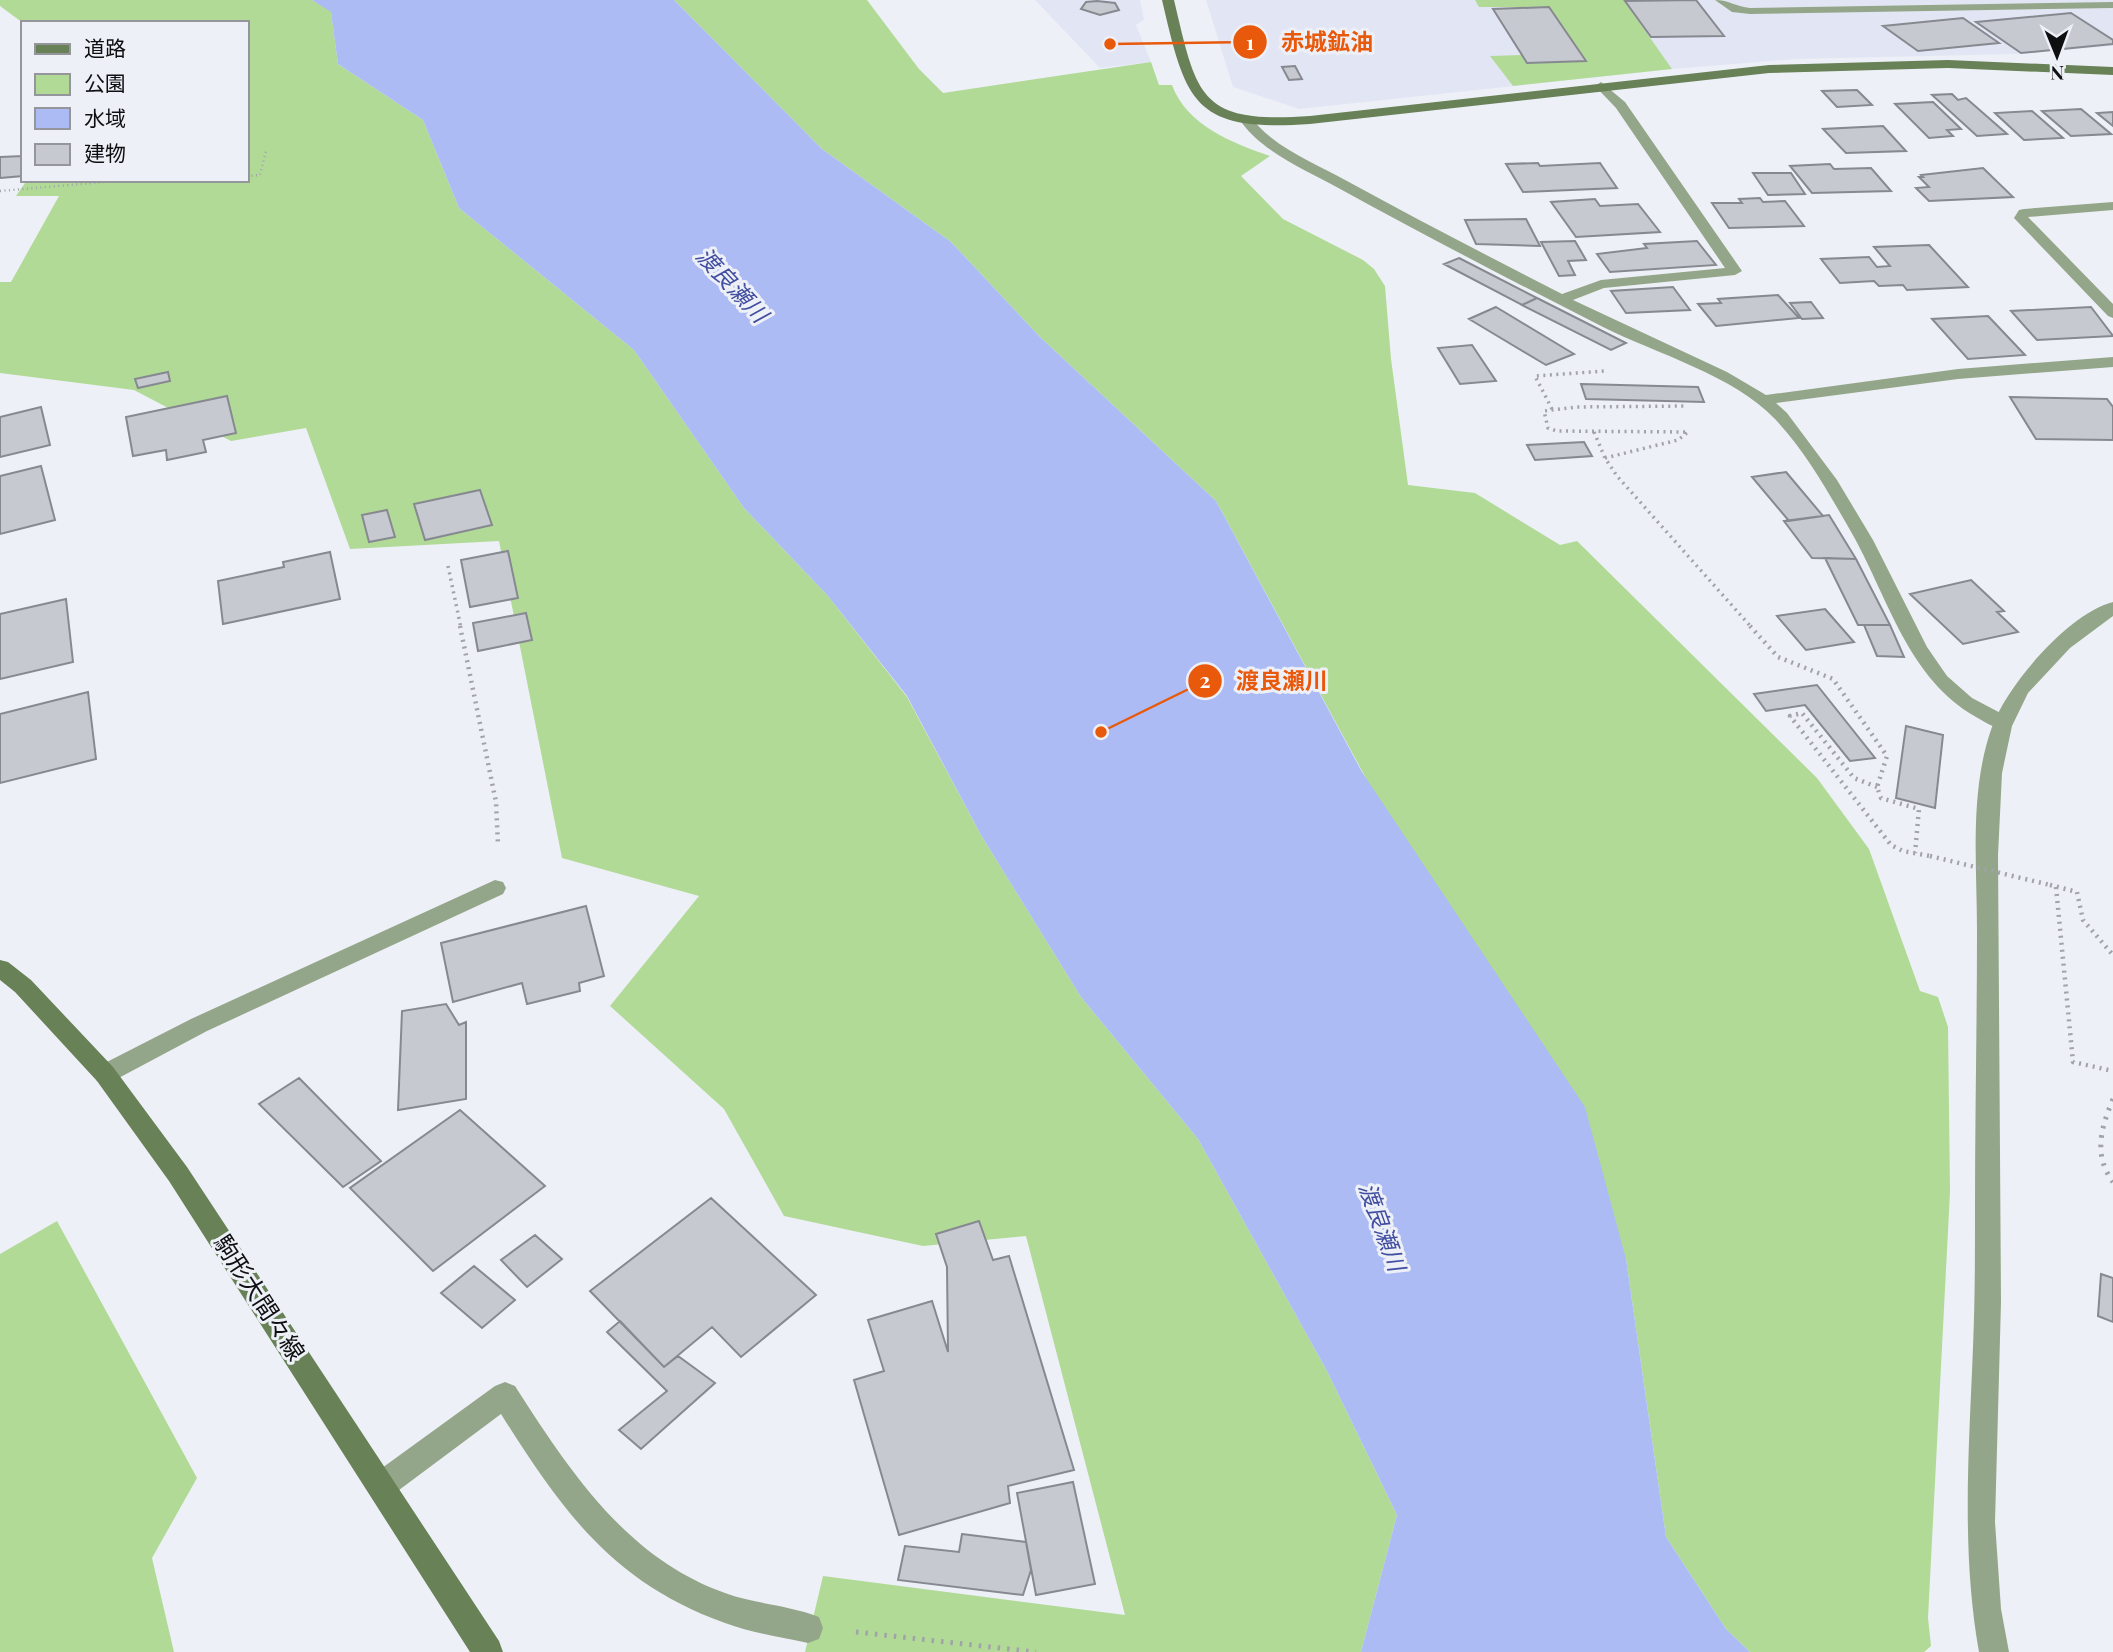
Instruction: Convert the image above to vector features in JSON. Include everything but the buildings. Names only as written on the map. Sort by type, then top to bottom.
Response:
[{"type":"street","points":[[1168,0],[1194,90],[1208,103],[1245,119],[1276,122],[1769,69],[1861,65],[2003,65],[2113,71]]},
{"type":"street","points":[[1721,0],[1736,10],[1750,11],[2113,5]]},
{"type":"street","points":[[1560,300],[1601,284],[1735,271],[1622,105],[1601,86]]},
{"type":"street","points":[[1245,119],[1252,129],[1275,148],[1427,231],[1560,300],[1721,375],[1763,400],[1781,416],[1829,480],[1864,540],[1924,656],[1940,680],[1949,692],[2003,723]]},
{"type":"street","points":[[2113,206],[2039,210],[2024,213],[2021,218],[2113,313]]},
{"type":"street","points":[[1763,400],[1958,374],[2113,362]]},
{"type":"street","points":[[1994,1652],[1984,1607],[1980,1535],[1988,1305],[1988,897],[1991,778],[1994,752],[2003,723],[2022,689],[2049,658],[2086,625],[2113,608]]},
{"type":"street","points":[[105,1074],[199,1025],[495,888]]},
{"type":"street","name":"駒形大間々線","points":[[0,968],[23,986],[105,1074],[178,1174],[488,1652]]},
{"type":"street","points":[[381,1486],[505,1395],[578,1503],[608,1534],[659,1576],[703,1599],[749,1616],[808,1628]]},
{"type":"path","points":[[248,176],[260,175],[266,151]]},
{"type":"path","points":[[0,191],[104,182]]},
{"type":"path","points":[[1552,410],[1535,376],[1611,371],[1601,363]]},
{"type":"path","points":[[1605,458],[1678,440],[1688,432],[1594,432],[1548,428],[1544,411],[1691,406]]},
{"type":"path","points":[[1594,432],[1605,458],[1618,476],[1778,657],[1833,680],[1886,756],[1877,787],[1881,798],[1889,803],[1919,810],[1915,853]]},
{"type":"path","points":[[448,566],[496,802],[498,863],[495,888]]},
{"type":"path","points":[[1877,787],[1854,778],[1802,713],[1790,716],[1891,845],[2077,892],[2077,911],[2083,922],[2113,955]]},
{"type":"path","points":[[2053,886],[2073,1062],[2113,1071]]},
{"type":"path","points":[[2113,1099],[2102,1124],[2099,1157],[2104,1172],[2113,1182]]},
{"type":"path","points":[[808,1628],[1036,1652]]},
{"type":"shaded area","points":[[1035,0],[1140,0],[1144,20],[1136,25],[1151,62],[1100,68]]},
{"type":"shaded area","points":[[1206,0],[2113,0],[2113,46],[2015,54],[1797,59],[1672,69],[1299,109],[1233,87]]},
{"type":"green space","points":[[0,0],[312,0],[331,11],[338,64],[423,120],[459,208],[634,350],[744,508],[828,596],[907,697],[981,835],[1081,997],[1198,1139],[1327,1371],[1397,1515],[1361,1652],[805,1652],[823,1576],[1125,1615],[1026,1236],[923,1246],[784,1216],[724,1109],[610,1006],[699,896],[562,858],[499,541],[350,549],[306,428],[231,441],[134,390],[0,373],[0,282],[11,282],[59,196],[16,196],[26,182],[248,182],[248,21],[21,22],[0,6]]},
{"type":"green space","points":[[674,0],[867,0],[919,69],[943,93],[1151,62],[1159,85],[1172,85],[1188,112],[1200,122],[1227,139],[1270,156],[1241,176],[1283,219],[1363,260],[1374,269],[1385,286],[1391,359],[1408,485],[1475,493],[1560,545],[1577,541],[1817,778],[1869,849],[1920,991],[1938,997],[1948,1027],[1950,1192],[1928,1618],[1931,1646],[1924,1652],[1750,1652],[1726,1629],[1666,1537],[1626,1259],[1216,501],[1040,337],[951,242],[822,149]]},
{"type":"green space","points":[[1475,0],[1669,0],[1625,2],[1672,69],[1513,86],[1490,56],[1522,55],[1527,63],[1585,60],[1549,7],[1479,7]]},
{"type":"green space","points":[[57,1221],[197,1478],[152,1558],[174,1652],[0,1652],[0,1254]]},
{"type":"water","points":[[312,0],[674,0],[822,149],[951,242],[1040,337],[1216,501],[1362,772],[1585,1107],[1626,1259],[1666,1537],[1726,1629],[1750,1652],[1361,1652],[1397,1515],[1327,1371],[1198,1139],[1081,997],[981,835],[907,696],[828,596],[744,508],[634,350],[459,208],[423,120],[338,64],[331,12]]},
{"type":"place","name":"赤城鉱油","points":[[1110,44]]},
{"type":"place","name":"渡良瀬川","points":[[1101,732]]}]
